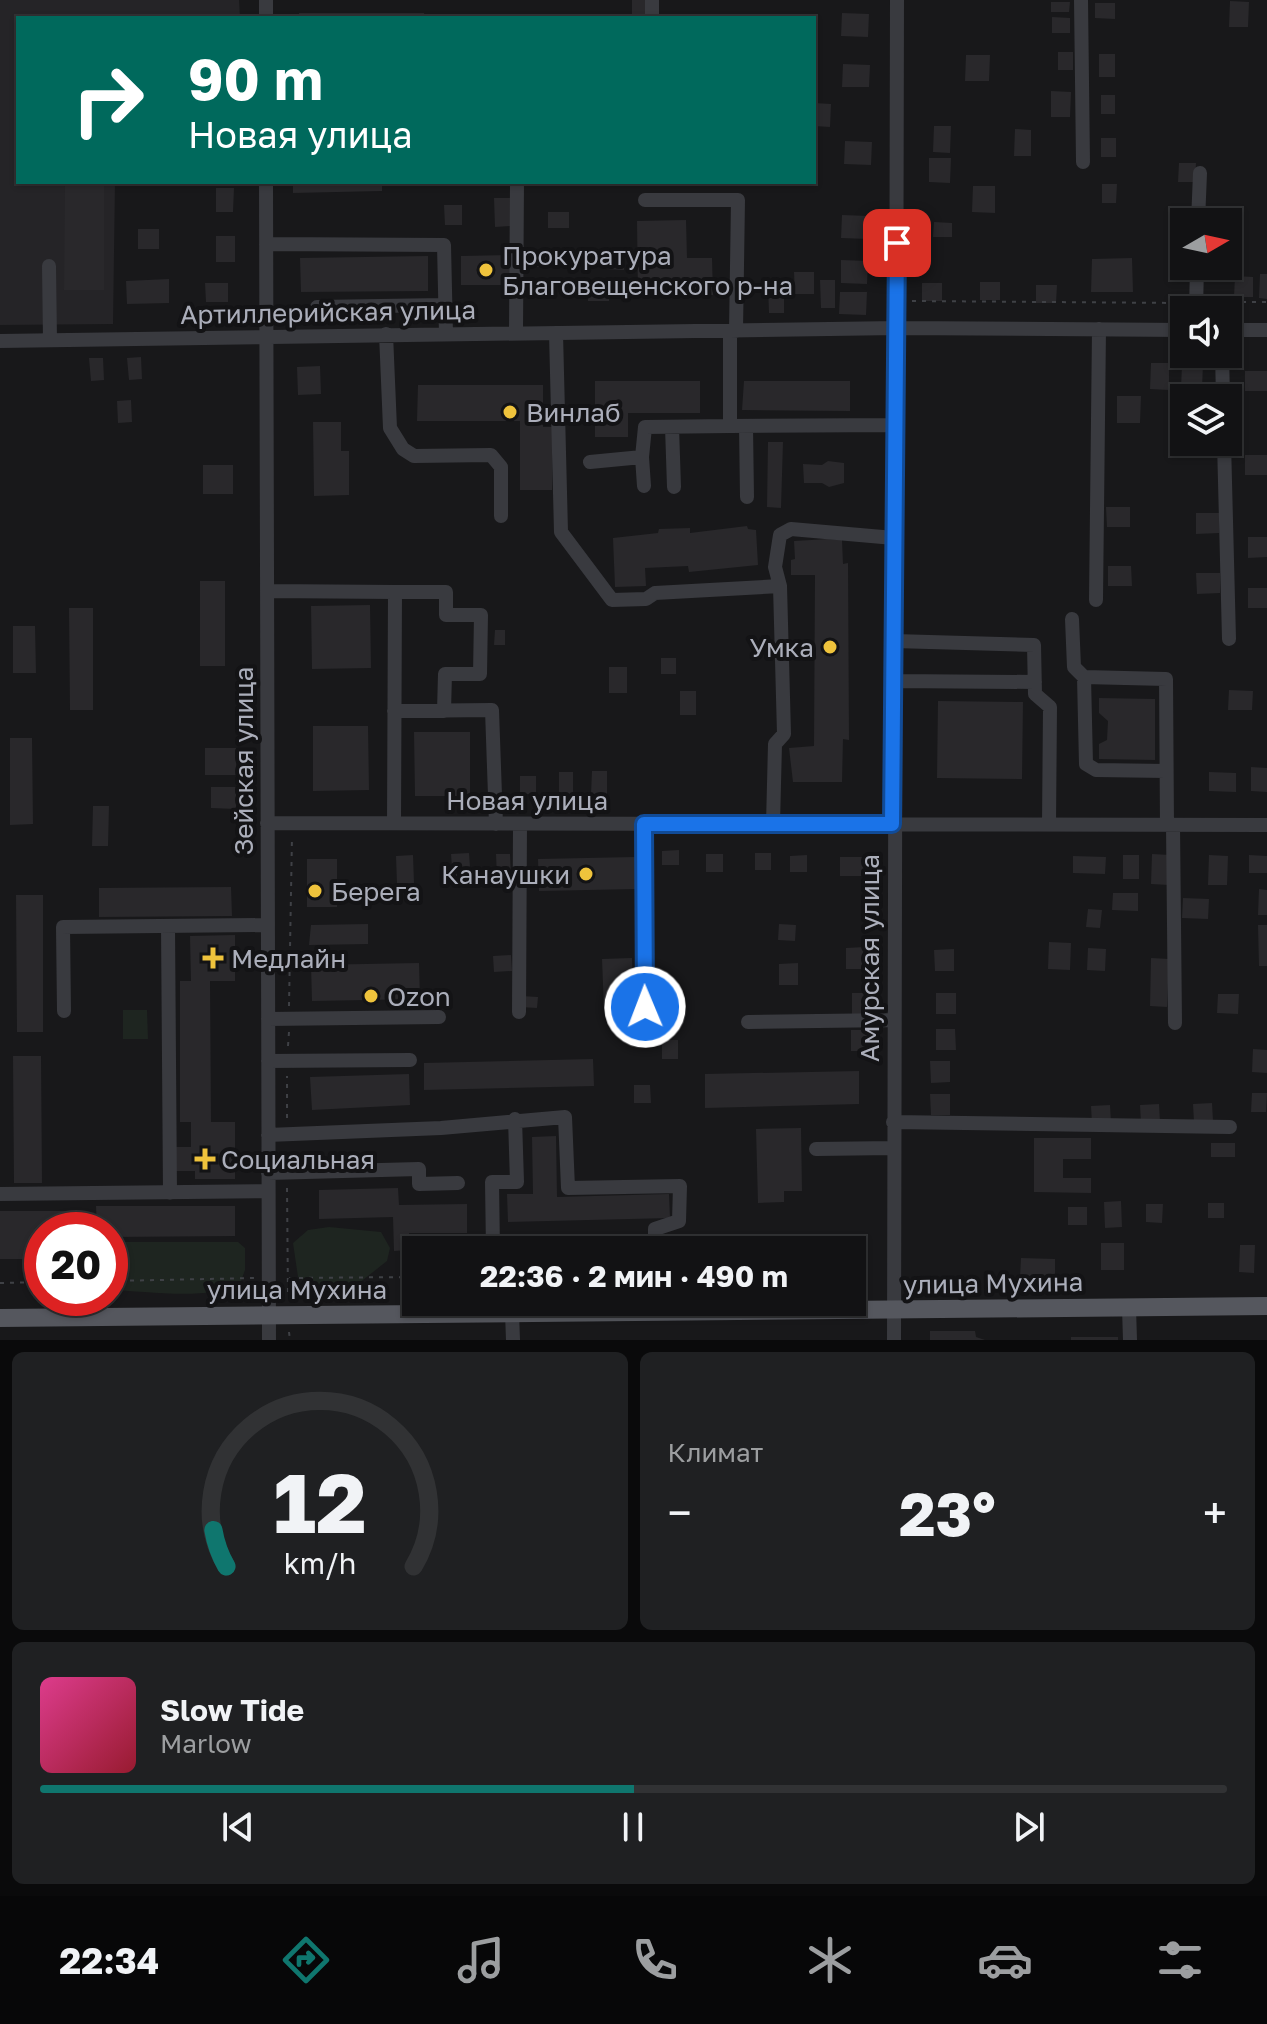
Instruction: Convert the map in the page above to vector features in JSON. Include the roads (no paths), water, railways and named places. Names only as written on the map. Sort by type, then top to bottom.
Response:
[{"type":"main road","name":"улица Мухина","points":[[866,1310],[1267,1306]]},
{"type":"main road","name":"улица Мухина","points":[[128,1309],[268,1315],[402,1312]]},
{"type":"main road","name":"улица Мухина","points":[[0,1318],[24,1315]]},
{"type":"street","name":"Амурская улица","points":[[894,1340],[892,824],[897,0]]},
{"type":"street","points":[[1081,0],[1083,162]]},
{"type":"street","points":[[1199,208],[1200,173]]},
{"type":"street","name":"Зейская улица","points":[[266,184],[269,1340]]},
{"type":"street","points":[[516,333],[517,184]]},
{"type":"street","points":[[645,200],[738,200],[733,331],[738,426],[747,497]]},
{"type":"street","points":[[266,244],[444,245],[446,334]]},
{"type":"street","points":[[49,266],[50,340]]},
{"type":"street","points":[[317,307],[444,305]]},
{"type":"street","name":"Артиллерийская улица","points":[[0,341],[897,328],[1170,330]]},
{"type":"street","points":[[1096,600],[1099,329]]},
{"type":"street","points":[[1242,330],[1267,330]]},
{"type":"street","points":[[556,333],[561,532],[612,600],[646,599],[655,593],[780,586]]},
{"type":"street","points":[[386,334],[390,428],[396,438],[414,456],[491,455],[501,467],[501,516]]},
{"type":"street","points":[[644,486],[642,457],[645,427],[896,425]]},
{"type":"street","points":[[672,427],[674,487]]},
{"type":"street","points":[[1224,456],[1229,639]]},
{"type":"street","points":[[590,462],[642,457]]},
{"type":"street","points":[[773,824],[775,744],[784,734],[780,586],[775,567],[780,535],[785,531],[894,538]]},
{"type":"street","points":[[267,591],[446,592],[446,615],[481,615],[480,674],[445,674],[444,711]]},
{"type":"street","points":[[394,823],[395,592]]},
{"type":"street","points":[[1072,619],[1074,667],[1084,677],[1166,679],[1166,771],[1175,1023]]},
{"type":"street","points":[[894,641],[1034,645],[1035,694],[1050,707],[1049,824]]},
{"type":"street","points":[[1084,677],[1086,764],[1096,770],[1166,771]]},
{"type":"street","points":[[893,681],[1035,682]]},
{"type":"street","points":[[394,711],[492,710],[496,824]]},
{"type":"street","name":"Новая улица","points":[[267,823],[1267,825]]},
{"type":"street","points":[[519,1012],[520,824]]},
{"type":"street","points":[[644,824],[645,1007]]},
{"type":"street","points":[[64,1011],[63,927],[268,925]]},
{"type":"street","points":[[168,926],[170,1193]]},
{"type":"street","points":[[268,1019],[439,1017]]},
{"type":"street","points":[[748,1022],[893,1020]]},
{"type":"street","points":[[268,1061],[410,1060]]},
{"type":"street","points":[[268,1135],[441,1128],[515,1119],[565,1117],[568,1188],[680,1186],[679,1221],[655,1229],[655,1236]]},
{"type":"street","points":[[493,1236],[492,1182],[517,1182],[515,1119]]},
{"type":"street","points":[[893,1122],[1230,1127]]},
{"type":"street","points":[[816,1149],[893,1148]]},
{"type":"street","points":[[268,1173],[419,1169],[419,1184],[458,1183]]},
{"type":"street","points":[[0,1194],[268,1191]]},
{"type":"street","points":[[1129,1308],[1130,1340]]},
{"type":"street","points":[[503,1316],[513,1340]]},
{"type":"place","name":"Прокуратура Благовещенского р-на","points":[[486,270]]},
{"type":"place","name":"Винлаб","points":[[510,412]]},
{"type":"place","name":"Умка","points":[[830,647]]},
{"type":"place","name":"Канаушки","points":[[586,874]]},
{"type":"place","name":"Берега","points":[[315,891]]},
{"type":"place","name":"Медлайн","points":[[213,958]]},
{"type":"place","name":"Ozon","points":[[371,996]]},
{"type":"place","name":"Социальная","points":[[205,1159]]}]
